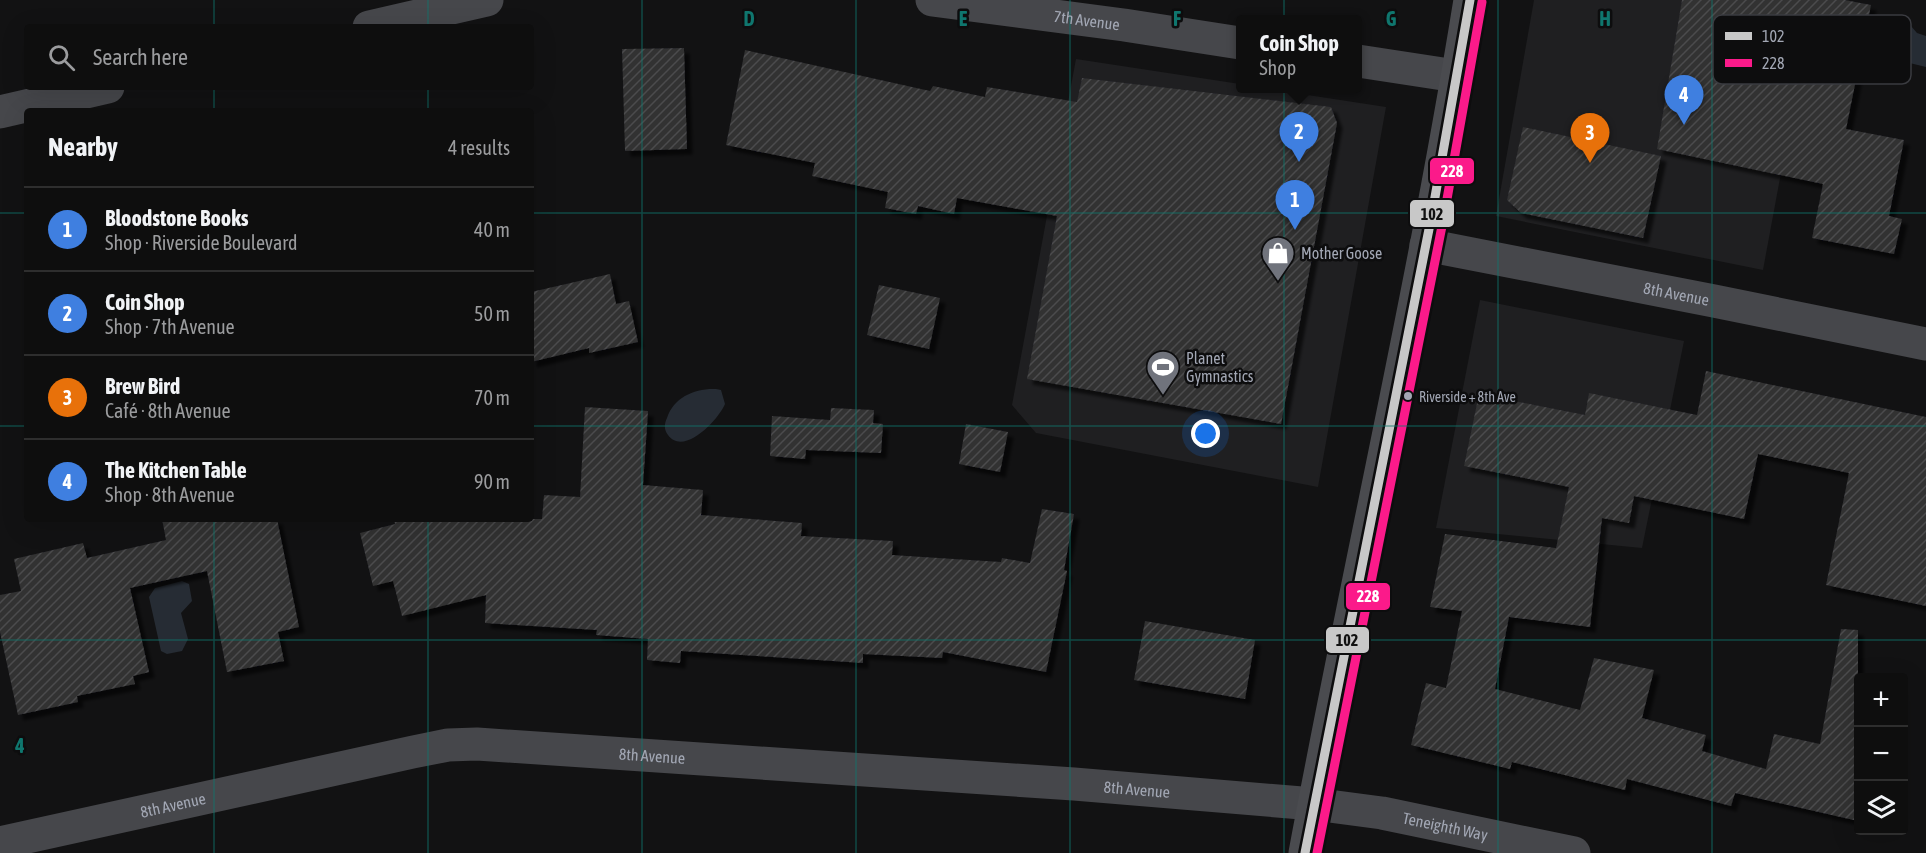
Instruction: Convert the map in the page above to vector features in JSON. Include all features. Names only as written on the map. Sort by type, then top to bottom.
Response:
[{"type":"main road","points":[[1305,853],[1355,589],[1426,245],[1470,0]]},
{"type":"street","points":[[382,24],[487,0]]},
{"type":"street","name":"7th Avenue","points":[[932,0],[1236,42]]},
{"type":"street","points":[[1362,63],[1456,76]]},
{"type":"street","points":[[0,112],[95,90]]},
{"type":"street","name":"8th Avenue","points":[[1426,245],[1926,344]]},
{"type":"street","name":"8th Avenue","points":[[0,843],[413,752],[448,745],[477,744],[1074,784],[1314,804]]},
{"type":"street","name":"Teneighth Way","points":[[1314,804],[1382,813],[1574,853]]},
{"type":"shaded area","points":[[1534,0],[1813,0],[1810,15],[1713,15],[1713,84],[1797,84],[1763,270],[1496,216]]},
{"type":"shaded area","points":[[1911,26],[1917,33],[1926,36],[1926,67],[1911,63]]},
{"type":"shaded area","points":[[1076,59],[1236,83],[1236,93],[1294,93],[1386,107],[1318,487],[1036,433],[1012,405]]},
{"type":"shaded area","points":[[1480,300],[1684,341],[1642,548],[1436,528]]},
{"type":"shaded area","points":[[700,390],[721,390],[725,404],[709,426],[683,442],[675,441],[668,435],[665,422],[670,411],[680,399]]},
{"type":"shaded area","points":[[182,581],[189,584],[192,601],[181,613],[188,639],[182,651],[167,654],[161,651],[149,597],[155,588]]},
{"type":"building","points":[[1682,0],[1845,0],[1871,5],[1869,15],[1713,15],[1713,84],[1855,84],[1846,129],[1904,140],[1889,216],[1902,219],[1894,254],[1812,238],[1823,184],[1657,149]]},
{"type":"building","points":[[684,48],[687,149],[625,151],[622,49]]},
{"type":"building","points":[[745,50],[930,91],[933,86],[985,97],[987,87],[1077,102],[1082,78],[1331,107],[1337,123],[1281,424],[1027,379],[1057,216],[957,198],[954,214],[918,206],[916,214],[885,208],[888,192],[812,176],[815,163],[726,145]]},
{"type":"building","points":[[1523,127],[1661,156],[1643,238],[1521,213],[1507,200]]},
{"type":"building","points":[[610,274],[616,304],[629,301],[638,342],[589,353],[589,348],[534,361],[534,291]]},
{"type":"building","points":[[879,285],[940,298],[929,349],[867,335]]},
{"type":"building","points":[[1706,371],[1926,417],[1926,606],[1826,585],[1849,473],[1758,454],[1744,519],[1634,496],[1629,523],[1602,518],[1590,627],[1509,617],[1495,689],[1580,710],[1594,658],[1654,670],[1642,718],[1706,735],[1702,751],[1766,769],[1774,734],[1820,744],[1841,629],[1858,630],[1858,673],[1854,673],[1854,820],[1735,793],[1731,806],[1627,779],[1625,790],[1512,762],[1510,769],[1411,745],[1426,683],[1446,688],[1462,611],[1430,607],[1445,534],[1556,548],[1569,487],[1464,466],[1479,394],[1585,415],[1589,393],[1697,415]]},
{"type":"building","points":[[585,407],[648,411],[643,485],[703,490],[701,515],[802,523],[801,536],[893,541],[892,555],[1001,562],[1002,558],[1030,563],[1042,509],[1074,514],[1064,570],[1067,571],[1046,672],[943,652],[942,658],[863,654],[863,663],[681,651],[680,663],[647,660],[648,639],[596,635],[597,630],[485,623],[486,595],[402,616],[393,581],[373,586],[360,533],[395,524],[395,522],[534,522],[534,519],[542,519],[544,495],[580,497]]},
{"type":"building","points":[[831,408],[874,410],[873,423],[883,424],[881,453],[806,450],[805,459],[770,456],[772,416],[830,420]]},
{"type":"building","points":[[966,424],[1008,432],[1000,472],[959,464]]},
{"type":"building","points":[[163,522],[278,522],[299,627],[278,632],[284,661],[227,672],[207,571],[130,588],[149,672],[133,676],[135,684],[77,696],[78,702],[18,715],[0,632],[0,595],[21,591],[14,559],[83,543],[87,558],[166,540]]},
{"type":"building","points":[[1145,621],[1255,640],[1245,699],[1134,680]]},
{"type":"transit line","name":"102","points":[[1305,853],[1432,214],[1470,0]]},
{"type":"transit line","name":"228","points":[[1317,853],[1444,216],[1482,2]]},
{"type":"place","name":"The Kitchen Table","points":[[1684,125]]},
{"type":"place","name":"Coin Shop","points":[[1299,162]]},
{"type":"place","name":"Brew Bird","points":[[1590,163]]},
{"type":"place","name":"Bloodstone Books","points":[[1295,230]]},
{"type":"place","name":"Mother Goose","points":[[1278,282]]},
{"type":"place","name":"Planet Gymnastics","points":[[1163,396]]},
{"type":"place","name":"Riverside + 8th Ave","points":[[1408,396]]}]
